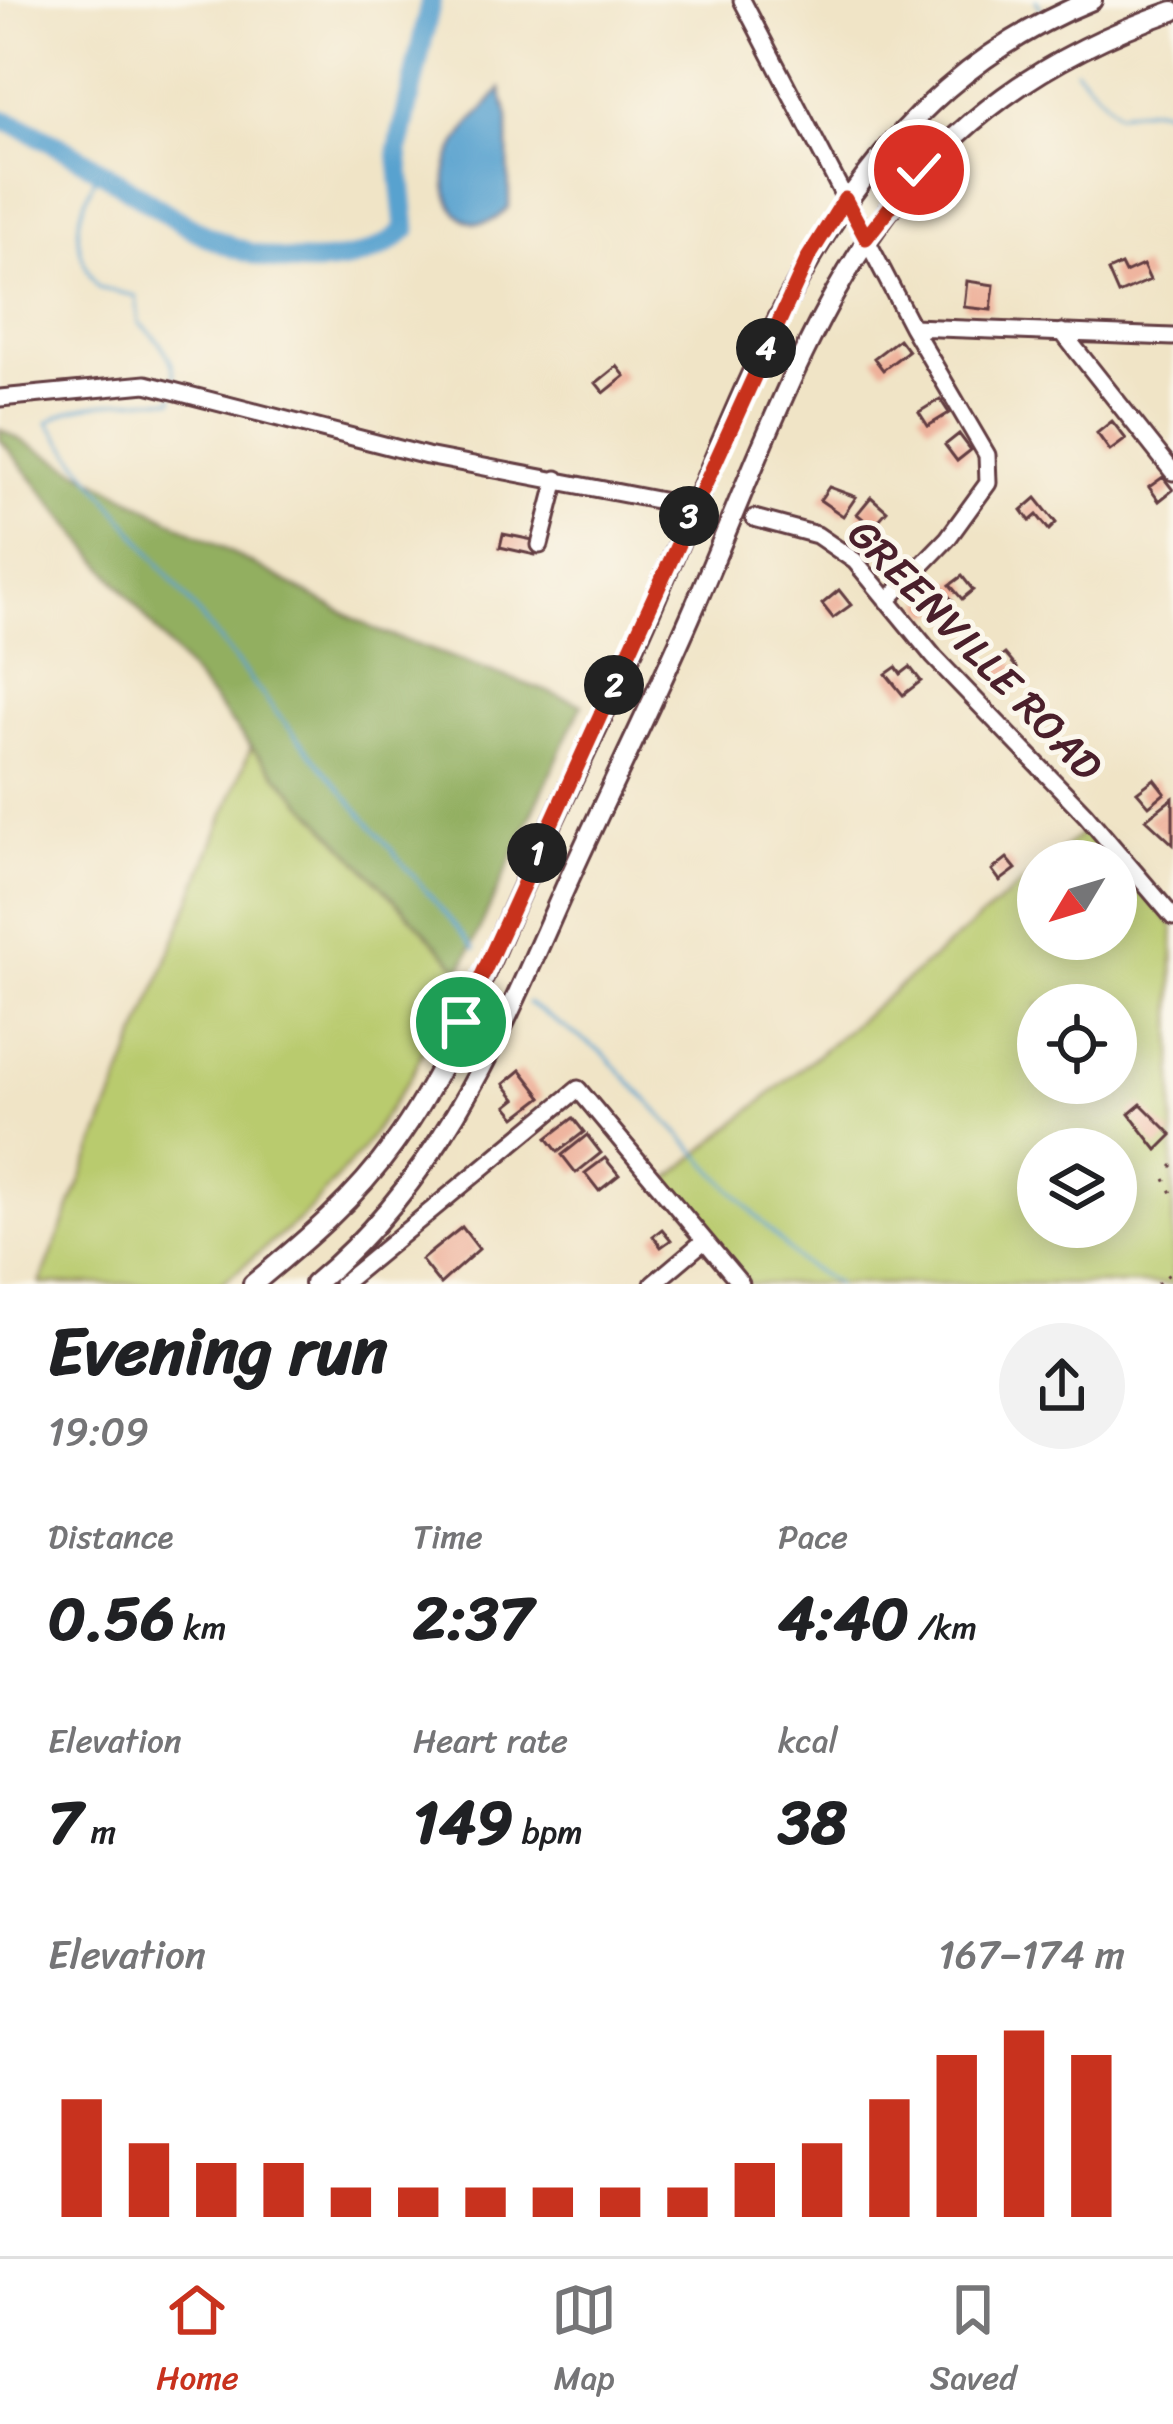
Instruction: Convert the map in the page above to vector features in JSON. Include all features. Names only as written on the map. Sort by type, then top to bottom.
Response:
[{"type":"main road","points":[[253,1284],[344,1205],[416,1112],[487,968],[808,258],[845,199],[890,144],[951,84],[1034,28],[1092,0]]},
{"type":"main road","points":[[314,1284],[399,1202],[465,1103],[694,608],[765,442],[866,238],[919,170],[991,103],[1073,51],[1173,11]]},
{"type":"street","points":[[742,0],[912,327],[986,455],[988,483],[948,538],[886,601]]},
{"type":"street","points":[[912,327],[1173,338]]},
{"type":"street","points":[[1062,332],[1173,472]]},
{"type":"street","points":[[0,398],[146,384],[427,456],[693,507]]},
{"type":"street","points":[[540,545],[557,479]]},
{"type":"street","name":"GREENVILLE ROAD","points":[[754,518],[829,542],[855,561],[1173,917]]},
{"type":"street","points":[[342,1284],[578,1089],[740,1284]]},
{"type":"street","points":[[653,1284],[704,1241]]},
{"type":"path","points":[[1165,1178],[1173,1195]]},
{"type":"path","points":[[1157,1284],[1173,1271]]},
{"type":"green space","points":[[0,429],[378,631],[582,704],[461,970],[251,747],[0,439]]},
{"type":"green space","points":[[251,747],[461,970],[412,1075],[361,1151],[303,1217],[221,1284],[40,1284]]},
{"type":"green space","points":[[1089,827],[1100,840],[1073,840]]},
{"type":"green space","points":[[1137,884],[1173,926],[1173,1284],[749,1284],[664,1183],[1017,888],[1017,960],[1137,960]]},
{"type":"water","points":[[501,89],[508,118],[509,206],[497,218],[472,222],[454,208],[448,195],[448,165],[464,132]]},
{"type":"building","points":[[1121,265],[1125,273],[1143,265],[1150,280],[1118,294],[1108,271]]},
{"type":"building","points":[[967,281],[994,285],[991,310],[964,307]]},
{"type":"building","points":[[899,339],[908,351],[883,370],[874,358]]},
{"type":"building","points":[[617,366],[625,376],[604,393],[596,383]]},
{"type":"building","points":[[940,399],[949,413],[928,426],[919,412]]},
{"type":"building","points":[[1112,421],[1126,439],[1110,451],[1097,433]]},
{"type":"building","points":[[959,434],[971,450],[957,461],[945,445]]},
{"type":"building","points":[[1163,477],[1173,490],[1159,501],[1149,487]]},
{"type":"building","points":[[829,487],[856,497],[843,516],[820,500]]},
{"type":"building","points":[[871,497],[887,511],[873,527],[857,514]]},
{"type":"building","points":[[1036,498],[1056,523],[1049,530],[1037,515],[1030,521],[1022,510]]},
{"type":"building","points":[[503,534],[538,541],[535,555],[500,547]]},
{"type":"building","points":[[962,576],[973,590],[962,599],[950,585]]},
{"type":"building","points":[[941,587],[952,600],[931,616],[921,603]]},
{"type":"building","points":[[839,590],[851,605],[833,618],[822,604]]},
{"type":"building","points":[[1005,654],[1017,668],[995,685],[984,670]]},
{"type":"building","points":[[896,667],[901,674],[910,667],[921,681],[903,695],[886,674]]},
{"type":"building","points":[[1154,779],[1165,793],[1149,806],[1137,792]]},
{"type":"building","points":[[1173,798],[1173,844],[1146,819]]},
{"type":"building","points":[[1007,858],[1016,869],[1000,881],[992,870]]},
{"type":"building","points":[[521,1070],[542,1097],[516,1117],[507,1106],[516,1099],[504,1084]]},
{"type":"building","points":[[1141,1104],[1172,1135],[1157,1150],[1129,1114]]},
{"type":"building","points":[[573,1118],[584,1132],[558,1152],[547,1138]]},
{"type":"building","points":[[587,1135],[601,1153],[576,1173],[562,1155]]},
{"type":"building","points":[[605,1158],[619,1175],[599,1191],[585,1173]]},
{"type":"building","points":[[462,1227],[479,1249],[440,1284],[421,1260]]},
{"type":"building","points":[[662,1229],[671,1240],[661,1247],[653,1236]]},
{"type":"waterway","points":[[0,120],[51,142],[177,219],[242,251],[315,262],[353,258],[386,245],[406,229],[398,151],[431,0]]},
{"type":"waterway","points":[[1036,0],[1041,9]]},
{"type":"waterway","points":[[1075,69],[1117,113],[1153,108],[1173,112]]},
{"type":"waterway","points":[[100,169],[80,215],[82,257],[98,288],[136,296],[139,323],[170,358],[174,386]]},
{"type":"waterway","points":[[173,395],[173,400],[89,406],[48,423],[279,716],[475,949]]},
{"type":"waterway","points":[[528,1003],[603,1053],[799,1261],[837,1284]]},
{"type":"route","points":[[461,1022],[808,258],[845,199],[866,238],[919,170]]}]
